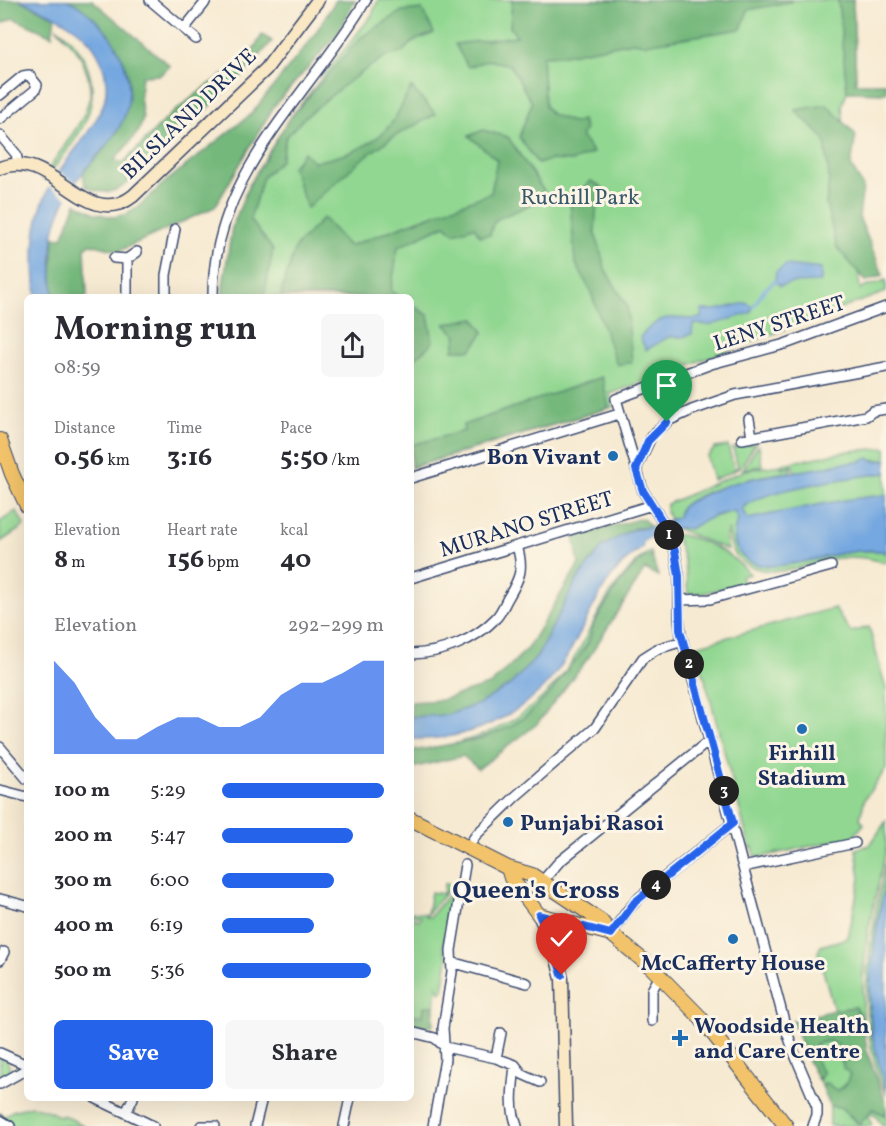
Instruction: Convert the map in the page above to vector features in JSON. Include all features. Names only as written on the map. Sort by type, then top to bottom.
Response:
[{"type":"main road","name":"BILSLAND DRIVE","points":[[18,163],[39,169],[93,202],[112,206],[123,203],[134,196],[266,69],[318,0]]},
{"type":"main road","points":[[0,168],[18,163]]},
{"type":"main road","points":[[0,440],[24,500]]},
{"type":"main road","points":[[414,820],[508,868],[548,881],[601,921],[611,934],[660,976],[709,1028],[786,1126]]},
{"type":"main road","points":[[508,868],[511,878],[539,915],[554,946],[562,975],[566,1126]]},
{"type":"main road","points":[[539,915],[611,934]]},
{"type":"street","points":[[184,29],[206,0]]},
{"type":"street","points":[[213,294],[219,243],[242,178],[261,146],[340,41],[366,0]]},
{"type":"street","points":[[152,1],[196,39]]},
{"type":"street","points":[[0,95],[23,76],[29,75],[37,85],[0,119]]},
{"type":"street","points":[[0,135],[16,154],[18,163]]},
{"type":"street","points":[[166,294],[167,247],[175,229]]},
{"type":"street","points":[[114,258],[127,259],[137,252]]},
{"type":"street","points":[[127,259],[127,294]]},
{"type":"street","name":"LENY STREET","points":[[619,414],[616,399],[711,364],[785,344],[886,307]]},
{"type":"street","points":[[636,469],[646,444],[654,432],[670,420],[692,410],[735,395],[886,367]]},
{"type":"street","points":[[749,419],[747,438],[866,416],[873,411],[886,409]]},
{"type":"street","points":[[414,477],[619,414],[643,491],[662,521],[678,565],[679,622],[683,641],[789,1040],[817,1107],[813,1126]]},
{"type":"street","name":"MURANO STREET","points":[[414,577],[652,505]]},
{"type":"street","points":[[414,654],[442,650],[474,636],[496,618],[521,573],[517,546]]},
{"type":"street","points":[[679,600],[710,599],[831,566]]},
{"type":"street","points":[[468,847],[476,835],[516,796],[595,728],[644,658],[657,649],[683,641]]},
{"type":"street","points":[[548,881],[559,862],[710,740]]},
{"type":"street","points":[[0,747],[24,775]]},
{"type":"street","points":[[0,790],[24,796]]},
{"type":"street","points":[[611,934],[639,898],[733,823]]},
{"type":"street","points":[[743,867],[855,843]]},
{"type":"street","points":[[434,1126],[445,1059],[443,1028],[452,972],[452,943],[465,865]]},
{"type":"street","points":[[0,899],[24,905]]},
{"type":"street","points":[[451,962],[527,983]]},
{"type":"street","points":[[652,1021],[652,990],[660,976]]},
{"type":"street","points":[[414,1033],[435,1038],[446,1047],[496,1058],[515,1065],[522,1074],[540,1082]]},
{"type":"street","points":[[496,1058],[501,1033]]},
{"type":"street","points":[[0,1053],[24,1065]]},
{"type":"street","points":[[515,1065],[511,1103],[517,1126]]},
{"type":"street","points":[[0,1084],[24,1070]]},
{"type":"street","points":[[100,1101],[129,1118],[153,1126]]},
{"type":"street","points":[[129,1118],[132,1101]]},
{"type":"street","points":[[255,1126],[261,1101]]},
{"type":"street","points":[[344,1126],[349,1101]]},
{"type":"street","points":[[0,1120],[10,1126]]},
{"type":"street","points":[[201,1126],[215,1126]]},
{"type":"green space","points":[[0,0],[20,0],[55,17],[52,36],[13,18],[0,24]]},
{"type":"green space","points":[[67,0],[92,0],[170,66],[160,75],[142,76],[140,96],[143,119],[139,131],[114,161],[124,162],[170,115],[248,58],[262,35],[272,41],[247,71],[128,183],[117,190],[96,191],[85,186],[83,172],[109,143],[121,124],[128,105],[129,87],[126,69],[109,37],[97,23]]},
{"type":"green space","points":[[336,0],[355,0],[336,36],[274,106],[215,207],[119,251],[91,244],[85,248],[87,294],[54,294],[52,276],[54,237],[62,238],[76,203],[95,213],[113,217],[127,214],[138,207],[164,183],[251,114],[313,37]]},
{"type":"green space","name":"Ruchill Park","points":[[378,0],[853,0],[856,83],[847,92],[842,106],[860,289],[886,280],[886,292],[610,394],[613,407],[414,467],[414,294],[223,294],[232,228],[249,185],[289,119],[372,15]]},
{"type":"green space","points":[[512,0],[791,0],[791,2],[748,10],[741,29],[645,44],[633,42],[564,55],[542,56],[545,106],[551,114],[574,123],[582,120],[585,129],[581,136],[593,153],[573,161],[550,160],[538,164],[519,137],[532,103],[510,65],[488,60],[468,67],[455,44],[517,36],[510,28]]},
{"type":"green space","points":[[838,0],[853,0],[856,83],[886,83],[886,93],[847,92]]},
{"type":"green space","points":[[422,9],[434,33],[414,41],[401,53],[384,57],[348,82],[304,118],[286,137],[281,160],[263,177],[250,219],[273,250],[265,294],[223,294],[232,228],[249,185],[289,119],[360,38],[402,11]]},
{"type":"green space","points":[[56,27],[74,44],[85,60],[91,83],[92,99],[82,127],[74,141],[45,180],[42,179],[84,115],[90,97],[88,76],[81,58]]},
{"type":"green space","points":[[411,87],[436,114],[393,137],[361,160],[307,208],[292,167],[304,152],[314,162],[346,154],[366,145],[391,124]]},
{"type":"green space","points":[[827,105],[856,135],[851,165],[863,187],[859,217],[883,275],[866,281],[837,248],[826,204],[829,178],[825,140],[795,110]]},
{"type":"green space","points":[[483,130],[508,137],[544,191],[546,198],[497,219],[490,235],[480,236],[474,227],[454,233],[445,225],[398,247],[391,291],[396,294],[281,294],[296,246],[323,218],[349,246],[491,193],[497,160],[469,136]]},
{"type":"green space","points":[[591,181],[602,187],[596,211],[595,233],[606,271],[627,306],[632,362],[617,365],[590,290],[575,262],[570,202]]},
{"type":"green space","points":[[414,306],[428,315],[433,342],[414,359]]},
{"type":"green space","points":[[474,318],[484,332],[471,350],[453,350],[457,336],[445,324]]},
{"type":"green space","points":[[602,377],[609,408],[414,466],[414,444],[464,431],[463,425]]},
{"type":"green space","points":[[756,443],[740,468],[713,480],[707,457],[715,448],[728,446],[734,469],[738,467],[733,448]]},
{"type":"green space","points":[[759,446],[762,466],[743,469],[757,447]]},
{"type":"green space","points":[[886,448],[886,460],[863,459],[859,462],[833,464],[796,472],[793,465],[782,467],[782,464],[849,451]]},
{"type":"green space","points":[[780,465],[782,469],[791,467],[791,472],[750,479],[701,495],[689,501],[681,508],[678,517],[671,520],[666,512],[667,504],[745,470]]},
{"type":"green space","points":[[886,473],[886,495],[834,502],[749,519],[742,509],[750,502],[786,490]]},
{"type":"green space","points":[[16,511],[24,524],[23,527],[0,542],[0,522]]},
{"type":"green space","points":[[734,511],[738,520],[735,543],[742,556],[753,563],[784,565],[870,550],[886,552],[886,563],[846,557],[794,569],[771,571],[750,566],[741,561],[735,553],[727,530],[728,550],[675,528]]},
{"type":"green space","points":[[642,518],[651,527],[635,528],[603,546],[577,580],[537,657],[510,685],[479,704],[447,715],[414,717],[414,702],[441,700],[491,684],[527,649],[579,564],[574,537]]},
{"type":"green space","points":[[675,534],[707,543],[734,559],[750,574],[741,576],[743,583],[704,593],[688,594],[685,563]]},
{"type":"green space","points":[[651,552],[652,557],[643,559],[619,584],[594,623],[588,643],[577,660],[570,665],[538,707],[510,727],[494,734],[463,743],[459,742],[496,729],[513,720],[543,697],[568,667],[617,584],[639,559]]},
{"type":"green space","points":[[646,556],[652,557],[658,576],[645,569],[589,657],[537,724],[478,769],[463,756],[414,767],[414,749],[479,739],[510,727],[529,714],[552,691],[570,665],[577,659],[588,643],[594,623],[619,584]]},
{"type":"green space","name":"Firhill Stadium","points":[[834,608],[851,632],[869,627],[886,689],[886,769],[865,798],[860,818],[864,824],[853,837],[755,858],[753,847],[750,848],[696,646]]},
{"type":"green space","points":[[886,821],[886,850],[868,931],[863,975],[863,1021],[855,1007],[834,1010],[818,952],[821,946],[848,938],[860,879],[856,849],[870,845]]},
{"type":"green space","points":[[886,862],[886,880],[876,926],[869,992],[871,1033],[886,1095],[869,1038],[867,979],[874,920]]},
{"type":"green space","points":[[445,883],[452,885],[426,916],[430,917],[450,893],[452,894],[443,946],[448,958],[443,990],[440,992],[437,985],[432,1024],[414,1020],[414,919],[420,920],[421,917],[414,916],[414,912],[427,914],[431,892],[443,894]]},
{"type":"green space","points":[[424,1006],[434,1006],[433,1025],[426,1028],[414,1025],[414,1014],[423,1016]]},
{"type":"green space","points":[[855,1007],[863,1021],[867,1052],[886,1104],[884,1115],[873,1109],[860,1124],[840,1107],[830,1106],[822,1086],[825,1083],[829,1084],[838,1091],[847,1082],[850,1074],[843,1068],[842,1051],[837,1044],[829,1041],[815,1044],[814,1056],[823,1073],[819,1079],[817,1078],[792,1021]]},
{"type":"green space","points":[[829,1041],[837,1043],[842,1051],[841,1061],[850,1074],[847,1082],[838,1091],[825,1083],[822,1086],[817,1078],[820,1079],[820,1068],[814,1057],[815,1044]]},
{"type":"green space","points":[[0,1057],[7,1060],[10,1069],[8,1075],[0,1080]]},
{"type":"green space","points":[[31,1106],[61,1117],[63,1115],[85,1126],[0,1126],[0,1113],[4,1117],[12,1111]]},
{"type":"green space","points":[[830,1106],[840,1107],[857,1123],[873,1109],[883,1115],[886,1112],[886,1126],[883,1126],[874,1114],[868,1116],[872,1126],[830,1126]]},
{"type":"water","points":[[20,0],[66,0],[89,14],[110,37],[118,50],[128,79],[129,94],[127,109],[121,124],[109,143],[76,181],[56,224],[52,256],[54,294],[36,294],[34,242],[42,203],[53,180],[97,118],[106,94],[104,70],[94,47],[76,29]]},
{"type":"water","points":[[786,265],[821,269],[821,282],[791,283],[780,286],[775,281],[776,272]]},
{"type":"water","points":[[746,303],[753,307],[751,313],[711,325],[693,324],[692,334],[668,337],[646,350],[640,337],[663,319],[701,318],[702,310],[716,310]]},
{"type":"water","points":[[868,458],[875,461],[886,460],[886,473],[786,490],[751,502],[742,509],[749,519],[834,502],[886,495],[886,552],[870,550],[854,552],[783,565],[767,566],[753,563],[742,556],[735,543],[738,520],[734,511],[714,516],[689,529],[678,528],[659,533],[643,541],[642,548],[617,569],[557,672],[541,690],[503,718],[482,727],[459,734],[414,739],[414,717],[447,715],[479,704],[510,685],[537,657],[577,580],[603,546],[631,530],[651,527],[678,517],[681,508],[688,503],[732,484],[833,464],[858,462]]},
{"type":"water","points":[[886,880],[886,1089],[874,1044],[870,997],[873,951]]},
{"type":"pier","points":[[57,170],[78,185],[69,199],[47,185]]},
{"type":"waterway","points":[[753,307],[765,289],[775,281]]},
{"type":"place","name":"Bon Vivant","points":[[613,456]]},
{"type":"place","name":"Firhill Stadium","points":[[802,729]]},
{"type":"place","name":"Punjabi Rasoi","points":[[508,822]]},
{"type":"place","name":"McCafferty House","points":[[733,939]]},
{"type":"place","name":"Woodside Health and Care Centre","points":[[680,1038]]},
{"type":"district","name":"Queen's Cross","points":[[536,889]]},
{"type":"route","points":[[562,975],[554,946],[539,915],[611,934],[635,902],[733,823],[680,630],[679,576],[675,551],[662,521],[643,491],[636,469],[648,441],[654,432],[667,422]]}]
